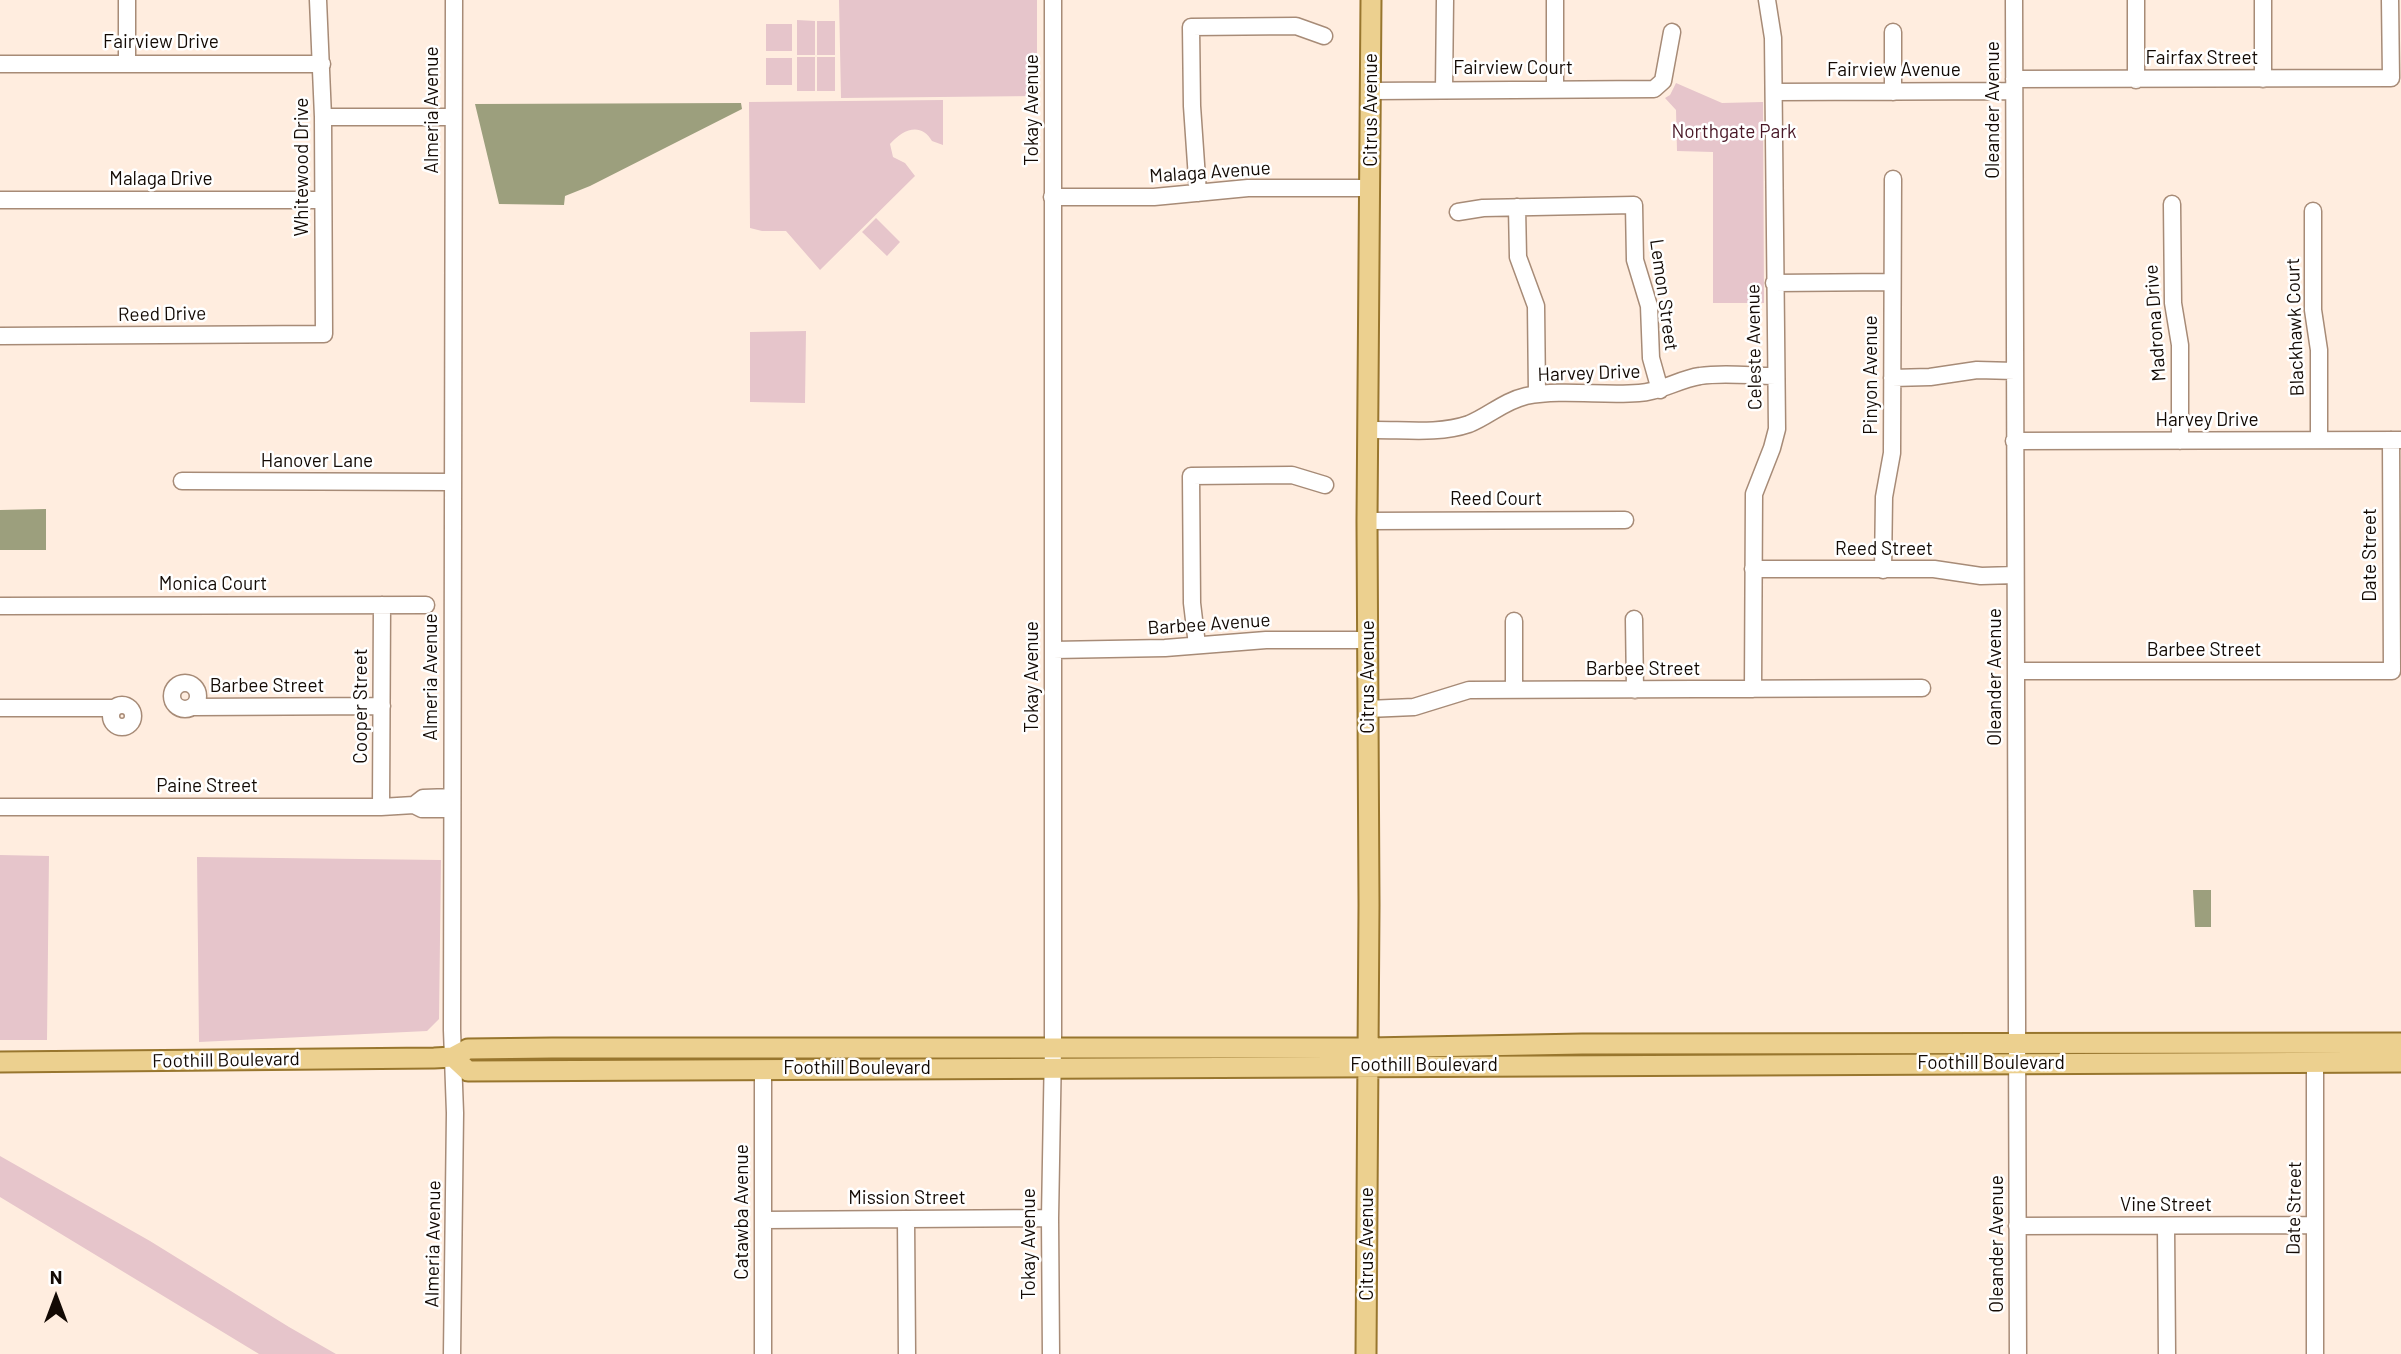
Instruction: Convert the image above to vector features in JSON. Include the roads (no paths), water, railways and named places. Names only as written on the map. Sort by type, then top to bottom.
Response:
[{"type":"main road","name":"Citrus Avenue","points":[[1366,1354],[1371,0]]},
{"type":"main road","name":"Foothill Boulevard","points":[[453,1057],[468,1071],[1052,1067],[1723,1043],[2315,1063],[2401,1062]]},
{"type":"main road","points":[[1622,1065],[1638,1055],[1710,1054],[1717,1051],[1723,1043]]},
{"type":"main road","name":"Foothill Boulevard","points":[[0,1062],[453,1057],[468,1049],[1053,1047],[1622,1065],[2401,1043]]},
{"type":"street","points":[[127,0],[127,63]]},
{"type":"street","name":"Whitewood Drive","points":[[318,0],[323,117],[324,334]]},
{"type":"street","name":"Almeria Avenue","points":[[452,1354],[455,1125],[452,803],[454,0]]},
{"type":"street","name":"Tokay Avenue","points":[[1051,1354],[1049,1218],[1053,1047],[1053,0]]},
{"type":"street","points":[[1444,90],[1445,0]]},
{"type":"street","points":[[1555,0],[1555,89]]},
{"type":"street","name":"Celeste Avenue","points":[[1753,689],[1754,494],[1777,429],[1773,38],[1767,0]]},
{"type":"street","name":"Oleander Avenue","points":[[2014,0],[2018,1354]]},
{"type":"street","points":[[2136,0],[2136,80]]},
{"type":"street","points":[[2263,0],[2263,79]]},
{"type":"street","name":"Fairfax Street","points":[[2014,85],[2136,80],[2391,78],[2390,0]]},
{"type":"street","points":[[1198,193],[1192,106],[1191,27],[1296,26],[1324,36]]},
{"type":"street","name":"Fairview Court","points":[[1372,91],[1654,89],[1663,81],[1672,32]]},
{"type":"street","points":[[1893,32],[1893,92]]},
{"type":"street","name":"Fairview Drive","points":[[0,64],[322,64]]},
{"type":"street","name":"Fairview Avenue","points":[[1774,92],[1893,92],[2014,85]]},
{"type":"street","points":[[323,117],[453,117]]},
{"type":"street","name":"Pinyon Avenue","points":[[1883,570],[1884,497],[1892,453],[1893,179]]},
{"type":"street","name":"Malaga Avenue","points":[[1052,197],[1110,198],[1248,188],[1371,188]]},
{"type":"street","name":"Malaga Drive","points":[[0,200],[322,200]]},
{"type":"street","name":"Madrona Drive","points":[[2172,204],[2172,303],[2180,345],[2180,441]]},
{"type":"street","name":"Lemon Street","points":[[1517,207],[1634,205],[1635,260],[1648,306],[1651,358],[1660,390]]},
{"type":"street","points":[[1458,212],[1517,207],[1518,257],[1536,306],[1537,394]]},
{"type":"street","name":"Blackhawk Court","points":[[2313,211],[2313,310],[2319,350],[2319,440]]},
{"type":"street","points":[[1774,283],[1892,282]]},
{"type":"street","name":"Reed Drive","points":[[0,337],[324,334]]},
{"type":"street","points":[[1892,378],[1930,377],[1978,370],[2015,371]]},
{"type":"street","name":"Harvey Drive","points":[[1368,429],[1433,430],[1456,427],[1473,422],[1512,400],[1537,394],[1639,393],[1660,390],[1703,375],[1775,376]]},
{"type":"street","name":"Harvey Drive","points":[[2014,441],[2396,440]]},
{"type":"street","name":"Date Street","points":[[2392,670],[2396,440]]},
{"type":"street","points":[[1197,645],[1192,603],[1191,476],[1292,475],[1325,485]]},
{"type":"street","name":"Hanover Lane","points":[[182,481],[453,482]]},
{"type":"street","name":"Reed Court","points":[[1367,521],[1625,520]]},
{"type":"street","name":"Reed Street","points":[[1753,569],[1934,569],[1981,576],[2015,575]]},
{"type":"street","name":"Cooper Street","points":[[381,807],[382,605]]},
{"type":"street","name":"Monica Court","points":[[0,606],[426,605]]},
{"type":"street","points":[[1634,619],[1634,690]]},
{"type":"street","points":[[1514,621],[1514,690]]},
{"type":"street","name":"Barbee Avenue","points":[[1053,650],[1165,648],[1266,640],[1367,640]]},
{"type":"street","name":"Barbee Street","points":[[2016,671],[2392,670]]},
{"type":"street","name":"Barbee Street","points":[[1368,709],[1414,707],[1469,690],[1922,688]]},
{"type":"street","name":"Barbee Street","points":[[193,707],[383,706]]},
{"type":"street","points":[[0,708],[114,708]]},
{"type":"street","name":"Paine Street","points":[[0,807],[381,807],[414,805],[423,798],[452,803]]},
{"type":"street","name":"Date Street","points":[[2315,1063],[2315,1354]]},
{"type":"street","name":"Catawba Avenue","points":[[763,1069],[763,1354]]},
{"type":"street","name":"Mission Street","points":[[764,1220],[1049,1218]]},
{"type":"street","points":[[906,1219],[907,1354]]},
{"type":"street","name":"Vine Street","points":[[2017,1226],[2315,1226]]},
{"type":"street","points":[[2166,1226],[2167,1354]]},
{"type":"park label","name":"Northgate Park","points":[[1734,132]]}]
